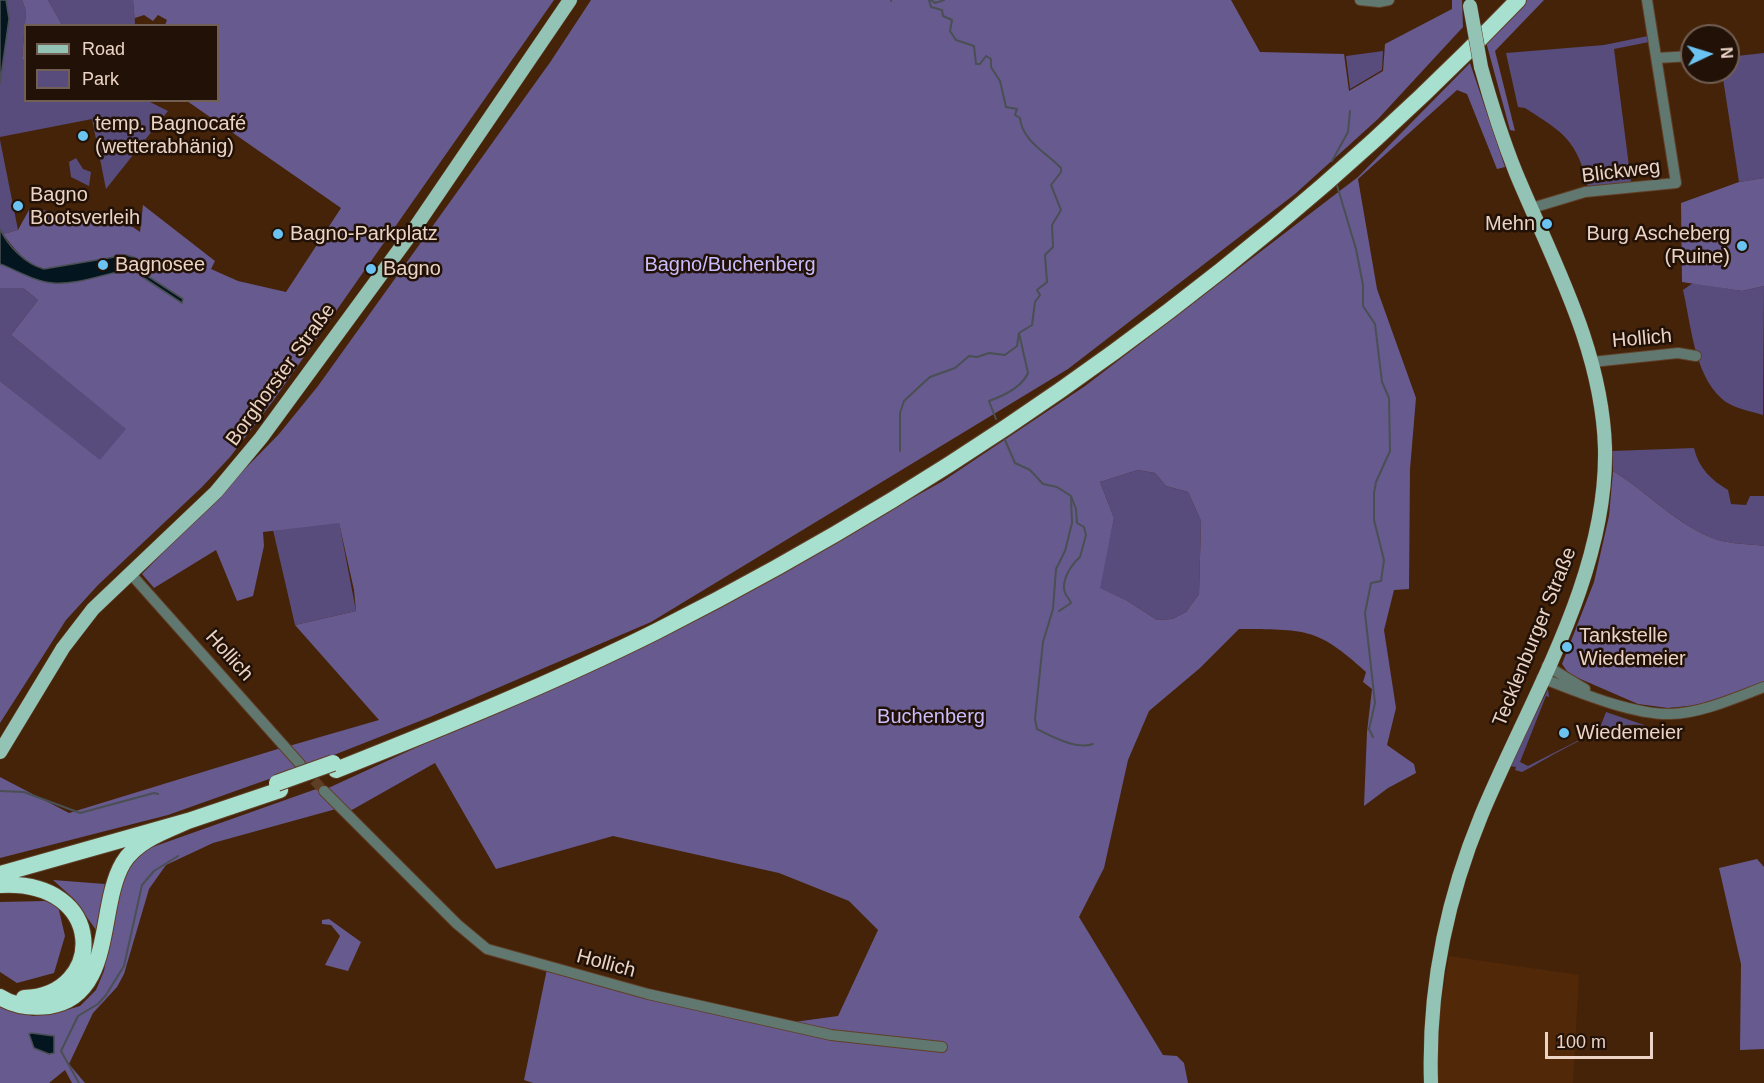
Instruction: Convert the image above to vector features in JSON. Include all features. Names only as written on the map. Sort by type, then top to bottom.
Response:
[{"type":"highway","points":[[335,766],[491,700],[653,626],[880,499],[1074,375],[1216,264],[1357,146],[1508,0]]},
{"type":"highway","points":[[0,995],[25,1006],[39,1007],[66,1000],[85,986],[99,955],[112,887],[123,862],[155,835],[495,705],[665,627],[780,566],[873,511],[1078,380],[1221,270],[1363,152],[1518,0]]},
{"type":"highway","points":[[0,866],[278,787]]},
{"type":"highway","points":[[0,874],[188,821]]},
{"type":"highway","points":[[0,885],[21,884],[51,893],[67,903],[74,912],[83,936],[78,966],[66,983],[53,992],[23,998],[0,995]]},
{"type":"main road","name":"Borghorster Straße","points":[[0,752],[63,648],[93,609],[216,492],[261,438],[410,235],[570,0]]},
{"type":"main road","name":"Tecklenburger Straße","points":[[1431,1083],[1429,1033],[1442,939],[1460,876],[1481,816],[1545,672],[1586,569],[1596,538],[1605,447],[1592,362],[1564,283],[1496,120],[1480,67],[1469,3]]},
{"type":"street","points":[[1360,0],[1379,2],[1389,0]]},
{"type":"street","name":"Blickweg","points":[[1532,208],[1585,192],[1676,183],[1647,0]]},
{"type":"street","points":[[1657,58],[1680,57]]},
{"type":"street","name":"Hollich","points":[[1592,362],[1678,353],[1696,356]]},
{"type":"street","name":"Hollich","points":[[130,573],[300,764]]},
{"type":"street","points":[[1545,672],[1632,710],[1673,714],[1724,702],[1764,687]]},
{"type":"street","name":"Hollich","points":[[324,791],[457,924],[487,949],[648,994],[831,1035],[942,1047]]},
{"type":"shaded area","points":[[1449,956],[1579,975],[1573,1083],[1437,1083],[1436,1034]]},
{"type":"green space","points":[[6,0],[22,0],[26,11],[22,59],[24,61],[24,102],[150,102],[168,111],[106,189],[92,119],[0,137],[0,83],[9,19]]},
{"type":"green space","points":[[22,0],[48,0],[61,24],[25,24],[26,11]]},
{"type":"green space","points":[[48,0],[133,0],[135,24],[61,24]]},
{"type":"green space","points":[[133,0],[554,0],[273,401],[230,457],[202,487],[98,585],[66,620],[0,723],[0,381],[100,460],[126,429],[11,335],[38,300],[23,288],[0,288],[0,264],[33,278],[53,283],[74,282],[136,269],[144,278],[146,275],[126,255],[44,269],[26,260],[3,234],[18,230],[30,208],[82,217],[110,211],[140,232],[143,205],[215,261],[211,269],[238,281],[286,292],[341,208],[188,102],[219,102],[219,24],[165,24],[167,20],[158,15],[153,21],[144,15],[135,18],[135,24]]},
{"type":"green space","name":"Bagno/Buchenberg","points":[[591,0],[1231,0],[1260,52],[1344,54],[1349,91],[1383,71],[1385,44],[1452,9],[1452,0],[1462,0],[1463,27],[1378,119],[1295,194],[1068,369],[651,622],[430,717],[306,766],[289,746],[379,720],[295,625],[356,611],[354,590],[339,523],[263,532],[264,546],[253,596],[237,601],[216,550],[154,588],[142,574],[279,434],[318,386],[551,61]]},
{"type":"green space","points":[[1525,0],[1544,0],[1495,51],[1515,131],[1510,130],[1486,42]]},
{"type":"green space","points":[[24,35],[24,61],[22,59]]},
{"type":"green space","points":[[1648,36],[1649,42],[1614,49],[1631,182],[1588,187],[1579,158],[1567,139],[1525,108],[1518,107],[1506,53],[1604,45]]},
{"type":"green space","points":[[1383,51],[1382,70],[1350,89],[1346,56]]},
{"type":"green space","points":[[1764,53],[1764,178],[1739,182],[1724,84],[1740,84],[1740,56]]},
{"type":"green space","name":"Buchenberg","points":[[1470,63],[1505,167],[1497,169],[1467,94],[1457,90],[1358,179],[1377,289],[1416,398],[1410,469],[1409,589],[1394,590],[1384,630],[1396,708],[1387,745],[1414,764],[1416,773],[1388,788],[1364,806],[1367,732],[1372,689],[1363,682],[1366,672],[1349,657],[1321,638],[1308,634],[1295,631],[1239,629],[1200,668],[1149,711],[1128,760],[1104,868],[1079,917],[1163,1055],[1177,1056],[1184,1063],[1188,1083],[533,1083],[524,1080],[548,964],[648,994],[794,1022],[838,1016],[878,930],[849,901],[779,873],[613,836],[496,869],[435,763],[350,811],[324,790],[697,618],[943,481],[1085,386],[1358,177]],"holes":[[[1138,470],[1155,473],[1166,486],[1188,492],[1201,521],[1199,594],[1186,612],[1172,619],[1157,620],[1126,600],[1100,588],[1114,518],[1100,482]]]},
{"type":"green space","points":[[0,140],[18,230],[3,234],[0,229]]},
{"type":"green space","points":[[76,158],[83,169],[91,172],[89,186],[71,177],[69,162]]},
{"type":"green space","points":[[1764,178],[1764,286],[1742,291],[1682,282],[1681,203],[1739,182]]},
{"type":"green space","points":[[1693,283],[1742,291],[1764,286],[1763,415],[1741,409],[1725,401],[1712,388],[1705,375],[1695,347],[1683,290]]},
{"type":"green space","points":[[0,288],[23,288],[38,300],[11,335],[127,429],[100,461],[0,381]]},
{"type":"green space","points":[[1694,448],[1706,472],[1728,490],[1731,504],[1746,505],[1750,496],[1764,496],[1764,546],[1723,541],[1703,534],[1676,518],[1613,471],[1612,451]]},
{"type":"green space","points":[[1138,470],[1155,473],[1166,486],[1188,492],[1201,521],[1199,594],[1186,612],[1172,619],[1157,620],[1126,600],[1099,588],[1114,518],[1100,482]]},
{"type":"green space","points":[[1613,471],[1676,518],[1703,534],[1723,541],[1764,546],[1764,683],[1698,705],[1668,708],[1638,704],[1569,674],[1562,664],[1594,582],[1609,516]]},
{"type":"green space","points":[[339,522],[356,611],[295,625],[273,530]]},
{"type":"green space","points":[[1548,689],[1549,697],[1546,696],[1520,762],[1528,766],[1599,730],[1606,712],[1647,726],[1616,727],[1599,732],[1522,772],[1515,770],[1516,767],[1510,766]]},
{"type":"green space","points":[[281,748],[300,768],[168,815],[0,858],[0,777],[69,813]]},
{"type":"green space","points":[[319,788],[336,809],[213,843],[166,865],[149,889],[124,974],[117,987],[93,1013],[69,1064],[85,1083],[72,1083],[65,1070],[49,1083],[0,1083],[0,1006],[33,1016],[56,1013],[80,1006],[96,990],[104,971],[116,903],[126,870],[147,849]]},
{"type":"green space","points":[[1757,859],[1764,867],[1764,1049],[1740,1050],[1741,964],[1719,868]]},
{"type":"green space","points":[[53,880],[105,884],[96,930],[74,899]]},
{"type":"green space","points":[[45,901],[58,906],[65,936],[54,973],[17,983],[0,972],[0,902]]},
{"type":"green space","points":[[329,919],[361,942],[348,971],[325,965],[340,936],[331,925],[322,924],[322,920]]},
{"type":"water","points":[[0,0],[6,0],[9,19],[0,83]]},
{"type":"water","name":"Bagnosee","points":[[0,229],[18,253],[30,263],[44,269],[126,255],[136,258],[146,275],[183,299],[182,303],[144,278],[136,269],[63,283],[46,282],[26,275],[0,264]]},
{"type":"water","points":[[29,1034],[54,1036],[54,1053],[49,1054],[34,1048]]},
{"type":"waterway","points":[[929,0],[931,7],[942,10],[943,16],[952,20],[950,31],[956,40],[974,46],[976,64],[980,64],[986,56],[991,59],[991,67],[1000,81],[1006,107],[1017,109],[1015,115],[1020,118],[1030,140],[1061,168],[1061,172],[1051,185],[1061,210],[1052,225],[1053,247],[1045,255],[1047,282],[1037,290],[1040,295],[1035,302],[1032,325],[1019,333],[1028,373],[1017,387],[989,401],[996,419]]},
{"type":"waterway","points":[[931,0],[935,3],[944,0]]},
{"type":"waterway","points":[[1332,161],[1348,132],[1350,111]]},
{"type":"waterway","points":[[1336,182],[1356,249],[1363,285],[1363,306],[1375,324],[1382,382],[1389,398],[1390,451],[1376,482],[1374,493],[1374,520],[1384,560],[1381,581],[1371,583],[1365,613],[1375,703],[1369,729],[1373,737]]},
{"type":"waterway","points":[[900,451],[900,413],[904,401],[930,377],[955,368],[969,356],[977,357],[989,353],[1005,355],[1017,346],[1019,333]]},
{"type":"waterway","points":[[1005,440],[1015,463],[1030,470],[1043,484],[1057,487],[1071,496],[1072,523],[1065,551],[1056,569],[1053,609],[1043,642],[1035,719],[1037,729],[1072,744],[1093,744]]},
{"type":"waterway","points":[[1059,611],[1071,603],[1064,590],[1065,579],[1073,564],[1080,557],[1086,535],[1084,527],[1077,523],[1076,509],[1071,496]]},
{"type":"waterway","points":[[0,791],[24,792],[80,813],[154,793],[158,794]]},
{"type":"waterway","points":[[79,1083],[61,1051],[78,1016],[98,1004],[124,966],[142,885],[154,871],[178,856]]},
{"type":"tunnel","points":[[304,769],[324,791]]},
{"type":"place","name":"temp. Bagnocafé (wetterabhänig)","points":[[83,136]]},
{"type":"place","name":"Bagno Bootsverleih","points":[[18,206]]},
{"type":"place","name":"Mehn","points":[[1547,224]]},
{"type":"place","name":"Bagno-Parkplatz","points":[[278,234]]},
{"type":"place","name":"Burg Ascheberg (Ruine)","points":[[1742,246]]},
{"type":"place","name":"Bagnosee","points":[[103,265]]},
{"type":"place","name":"Bagno","points":[[371,269]]},
{"type":"place","name":"Tankstelle Wiedemeier","points":[[1567,647]]},
{"type":"place","name":"Wiedemeier","points":[[1564,733]]}]
